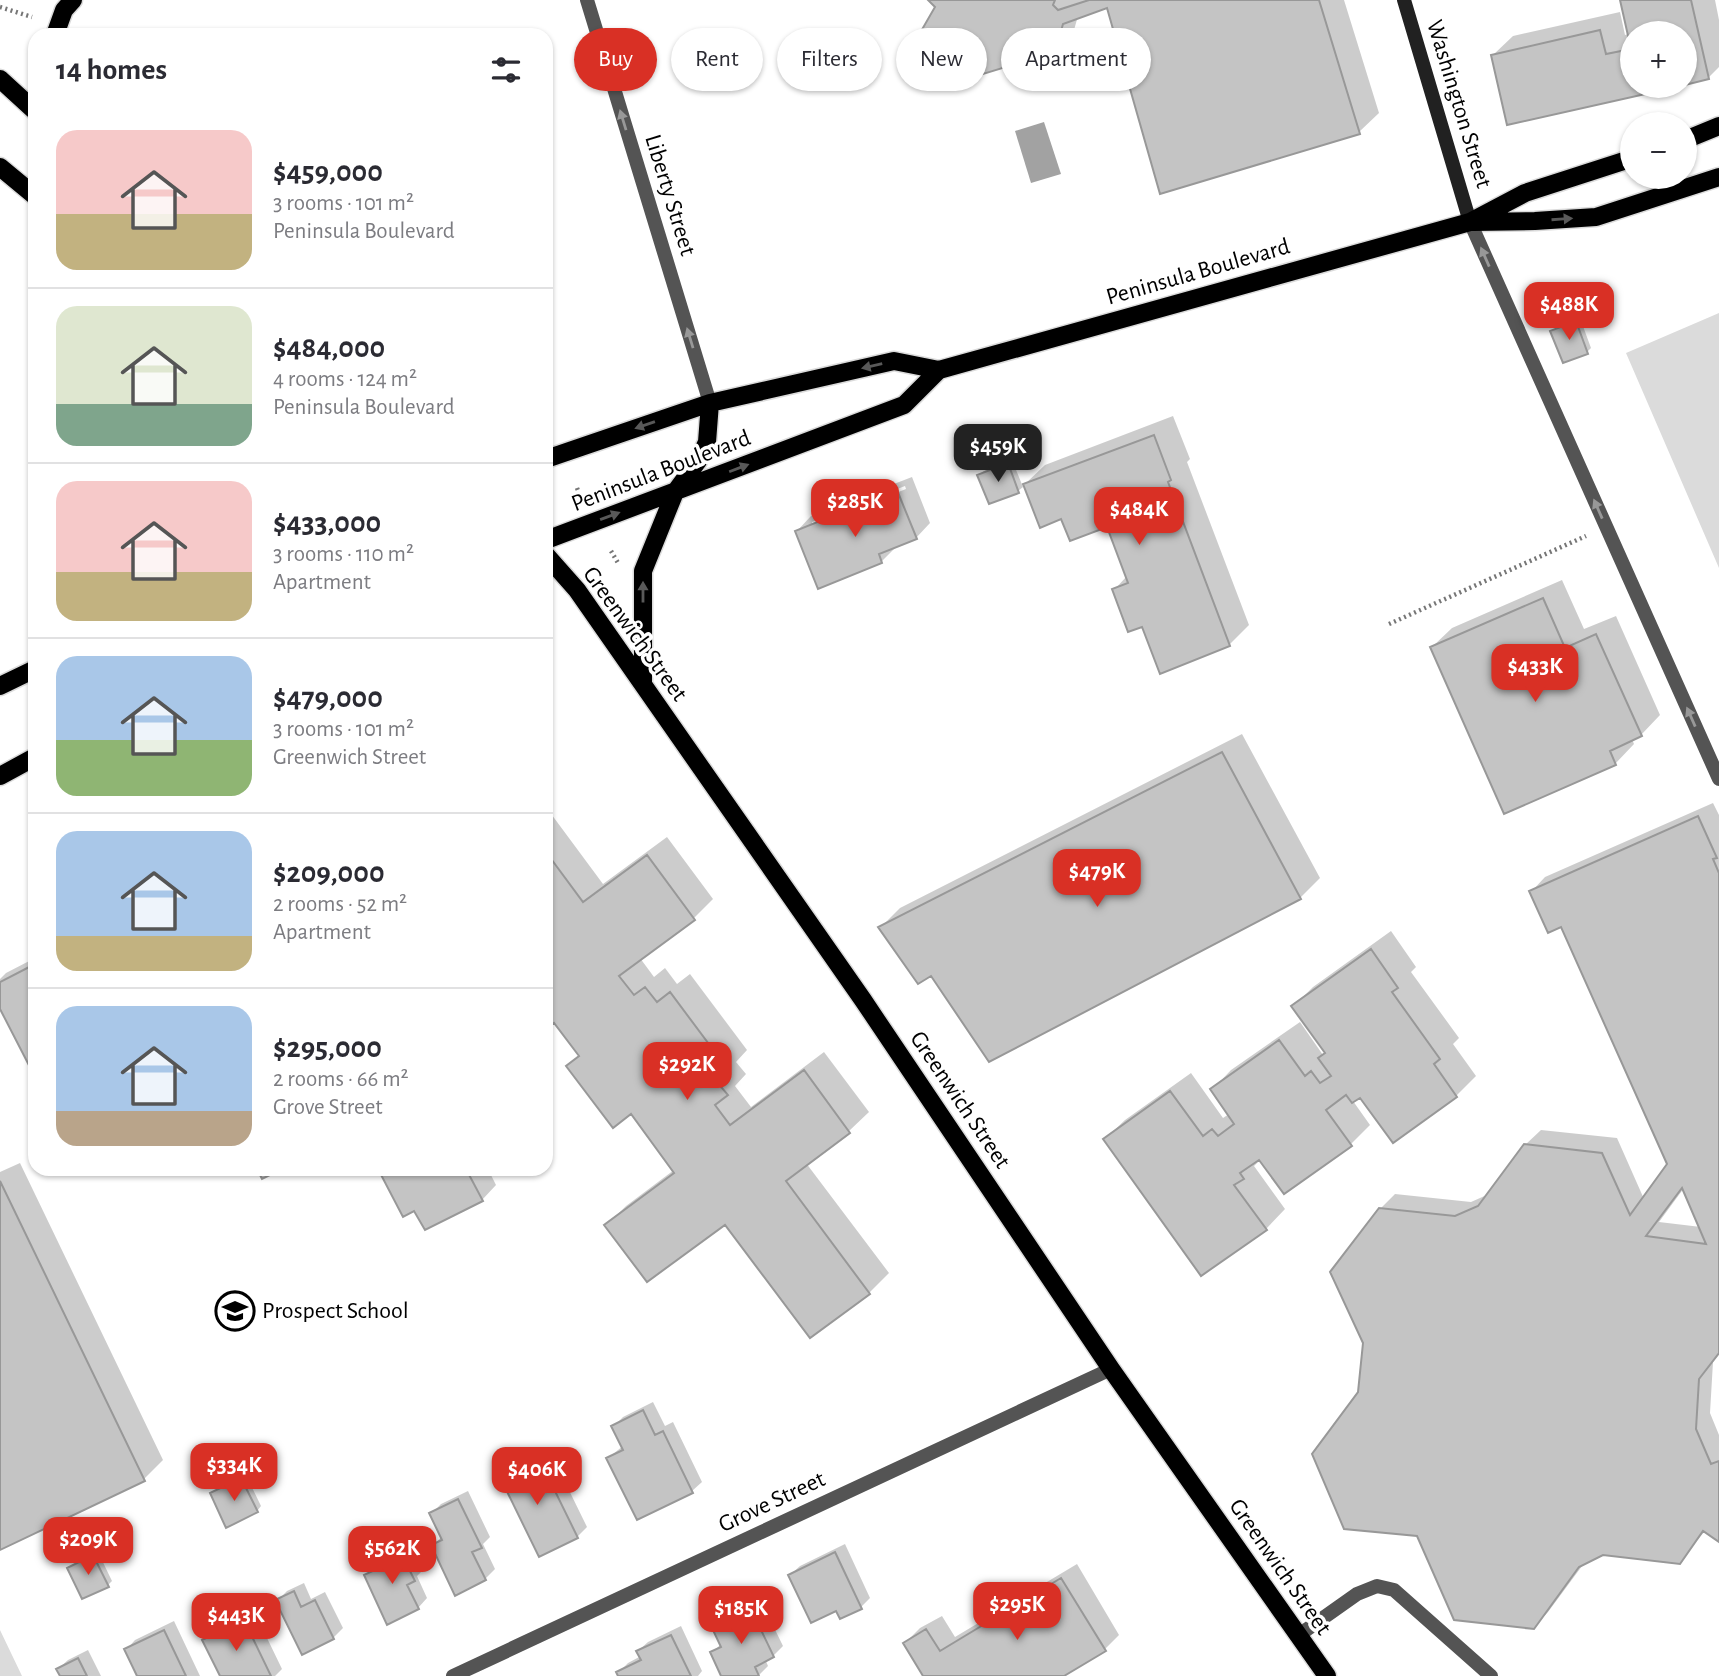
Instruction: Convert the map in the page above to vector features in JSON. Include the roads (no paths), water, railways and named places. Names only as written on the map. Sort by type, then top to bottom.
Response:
[{"type":"main road","points":[[58,28],[64,10],[73,0]]},
{"type":"main road","name":"Washington Street","points":[[1404,0],[1470,222]]},
{"type":"main road","points":[[0,79],[28,105]]},
{"type":"main road","points":[[1697,135],[1719,126]]},
{"type":"main road","name":"Peninsula Boulevard","points":[[553,457],[710,403],[894,361],[939,370],[1470,222],[1525,193],[1620,162]]},
{"type":"main road","points":[[0,167],[28,190]]},
{"type":"main road","name":"Peninsula Boulevard","points":[[1470,222],[1596,217],[1719,177]]},
{"type":"main road","name":"Peninsula Boulevard","points":[[553,537],[904,405],[939,370]]},
{"type":"main road","points":[[643,685],[643,571],[675,492],[698,461],[707,442],[710,403]]},
{"type":"main road","name":"Greenwich Street","points":[[553,563],[577,590],[863,1000],[1111,1368],[1327,1676]]},
{"type":"main road","points":[[0,686],[28,672]]},
{"type":"main road","points":[[0,776],[28,761]]},
{"type":"street","name":"Liberty Street","points":[[587,0],[710,403]]},
{"type":"street","points":[[1470,222],[1719,779]]},
{"type":"street","name":"Grove Street","points":[[453,1676],[1111,1368]]},
{"type":"street","points":[[1299,1635],[1357,1594],[1377,1586],[1394,1590],[1491,1676]]},
{"type":"place","name":"Prospect School","points":[[235,1311]]}]
